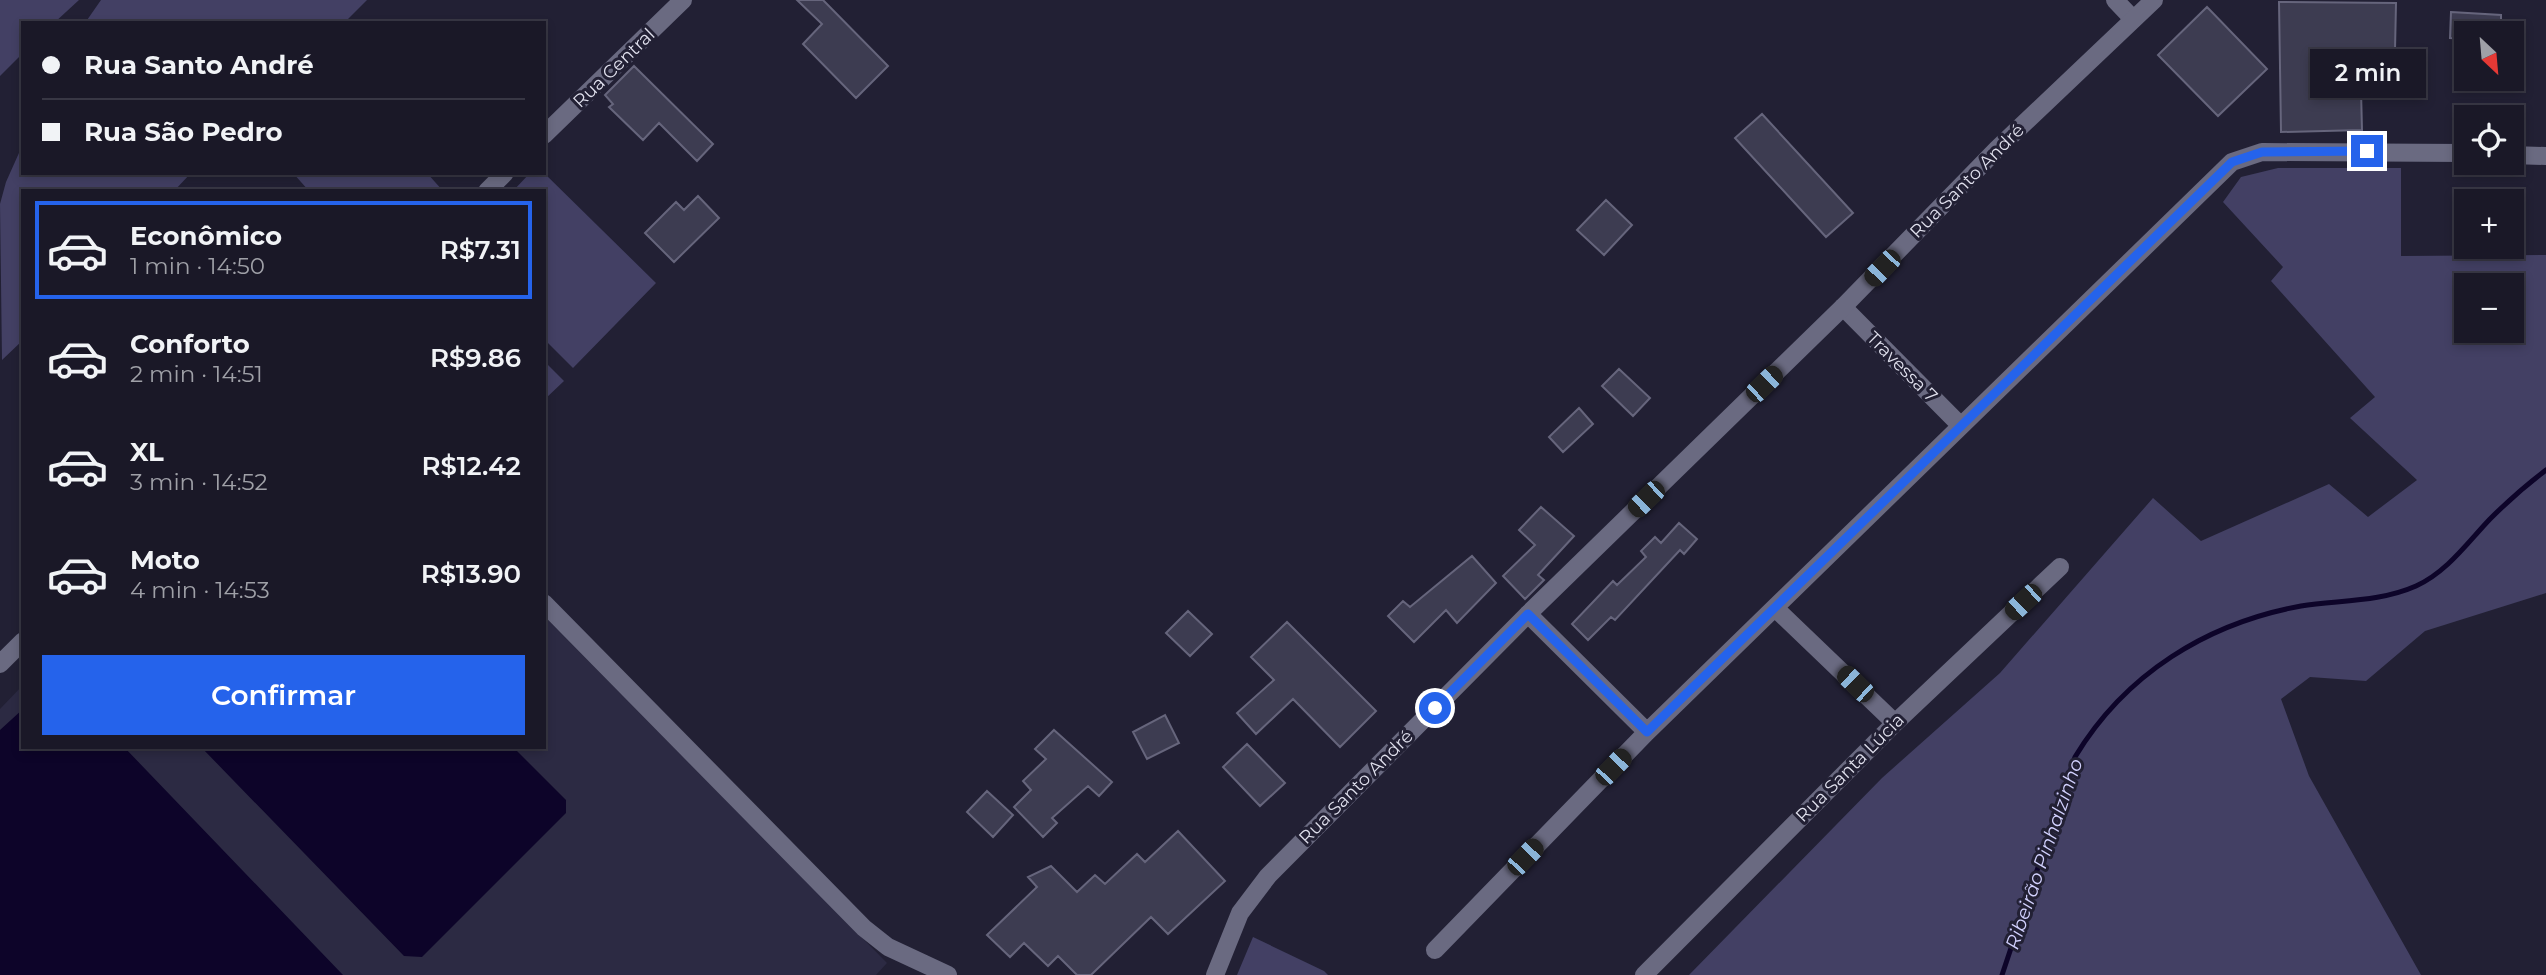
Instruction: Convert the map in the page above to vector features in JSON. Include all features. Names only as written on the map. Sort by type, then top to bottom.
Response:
[{"type":"street","name":"Rua Central","points":[[546,133],[683,0]]},
{"type":"street","points":[[2115,0],[2133,19]]},
{"type":"street","name":"Rua Santo André","points":[[1214,975],[1240,913],[1268,876],[1528,614],[1843,307],[1997,149],[2154,0]]},
{"type":"street","points":[[1435,950],[1647,732],[2232,162],[2262,152],[2454,153]]},
{"type":"street","points":[[2524,155],[2546,156]]},
{"type":"street","points":[[489,189],[503,175]]},
{"type":"street","name":"Travessa 7","points":[[1843,307],[1961,426]]},
{"type":"street","name":"Rua Santa Lúcia","points":[[1644,975],[1895,723],[2060,567]]},
{"type":"street","points":[[546,605],[864,928],[888,947],[948,975]]},
{"type":"street","points":[[1775,608],[1895,723]]},
{"type":"street","points":[[1528,614],[1647,732]]},
{"type":"street","points":[[0,664],[21,643]]},
{"type":"shaded area","points":[[0,0],[79,0],[56,21],[21,21],[21,55],[0,76]]},
{"type":"shaded area","points":[[101,0],[367,0],[346,21],[86,21]]},
{"type":"shaded area","points":[[21,148],[21,175],[189,175],[176,189],[21,189],[21,342],[2,360],[0,204],[6,182]]},
{"type":"shaded area","points":[[2278,168],[2401,168],[2401,256],[2524,259],[2524,255],[2546,255],[2546,593],[2425,631],[2366,681],[2310,677],[2281,699],[2309,776],[2421,975],[1689,975],[1882,778],[2000,673],[2153,498],[2201,541],[2329,484],[2368,517],[2417,480],[2350,418],[2375,397],[2271,281],[2283,267],[2223,202],[2241,177]]},
{"type":"shaded area","points":[[295,175],[429,175],[441,189],[307,189]]},
{"type":"shaded area","points":[[528,175],[546,175],[656,283],[573,368],[546,341],[546,189],[515,189]]},
{"type":"shaded area","points":[[546,363],[564,381],[546,398]]},
{"type":"shaded area","points":[[546,618],[887,963],[876,975],[0,975],[0,709],[21,687],[21,749],[546,749]]},
{"type":"shaded area","points":[[21,711],[21,749],[126,749],[343,975],[0,975],[0,730]]},
{"type":"shaded area","points":[[203,749],[515,749],[566,800],[566,813],[422,957],[404,956]]},
{"type":"shaded area","points":[[1253,937],[1324,971],[1328,975],[1237,975]]},
{"type":"building","points":[[797,0],[823,0],[888,66],[856,98],[803,44],[822,24]]},
{"type":"building","points":[[2279,2],[2396,3],[2395,50],[2360,50],[2362,130],[2281,132]]},
{"type":"building","points":[[2207,7],[2267,69],[2218,116],[2158,55]]},
{"type":"building","points":[[2451,12],[2501,15],[2501,21],[2454,21],[2454,38],[2450,38]]},
{"type":"building","points":[[634,66],[713,144],[697,161],[659,123],[643,140],[609,107],[613,104],[605,95]]},
{"type":"building","points":[[1762,114],[1853,213],[1826,237],[1735,138]]},
{"type":"building","points":[[698,196],[719,218],[674,262],[645,233],[676,202],[684,210]]},
{"type":"building","points":[[1606,200],[1632,225],[1604,255],[1577,230]]},
{"type":"building","points":[[1619,369],[1650,398],[1633,416],[1602,386]]},
{"type":"building","points":[[1579,408],[1593,424],[1563,452],[1549,437]]},
{"type":"building","points":[[1541,507],[1574,536],[1538,575],[1544,580],[1525,599],[1503,576],[1535,545],[1519,530]]},
{"type":"building","points":[[1679,523],[1697,539],[1684,554],[1680,550],[1615,620],[1611,617],[1588,640],[1572,624],[1613,581],[1617,585],[1646,557],[1641,551],[1655,537],[1661,543]]},
{"type":"building","points":[[1472,556],[1496,583],[1457,623],[1446,610],[1414,642],[1388,616],[1403,601],[1410,607]]},
{"type":"building","points":[[1188,611],[1212,634],[1190,656],[1166,633]]},
{"type":"building","points":[[1287,622],[1376,711],[1340,747],[1293,699],[1256,734],[1237,713],[1274,680],[1251,657]]},
{"type":"building","points":[[1165,715],[1179,743],[1147,759],[1133,732]]},
{"type":"building","points":[[1054,730],[1112,782],[1099,796],[1088,786],[1052,818],[1057,823],[1043,837],[1014,807],[1031,790],[1023,781],[1046,759],[1035,749]]},
{"type":"building","points":[[1247,744],[1285,783],[1260,806],[1223,767]]},
{"type":"building","points":[[987,791],[1013,815],[993,837],[967,812]]},
{"type":"building","points":[[1178,831],[1225,881],[1168,934],[1151,917],[1091,975],[1077,975],[1058,956],[1048,966],[1024,943],[1010,957],[987,935],[1037,887],[1028,877],[1051,866],[1077,892],[1095,875],[1105,884],[1137,854],[1145,862]]},
{"type":"waterway","name":"Ribeirão Pinhalzinho","points":[[2002,975],[2075,757],[2095,727],[2118,701],[2144,677],[2172,657],[2201,639],[2233,625],[2301,606],[2360,600],[2416,586],[2438,573],[2490,519],[2546,470]]},
{"type":"route","points":[[1435,708],[1528,614],[1647,732],[2232,162],[2262,152],[2367,151]]}]
